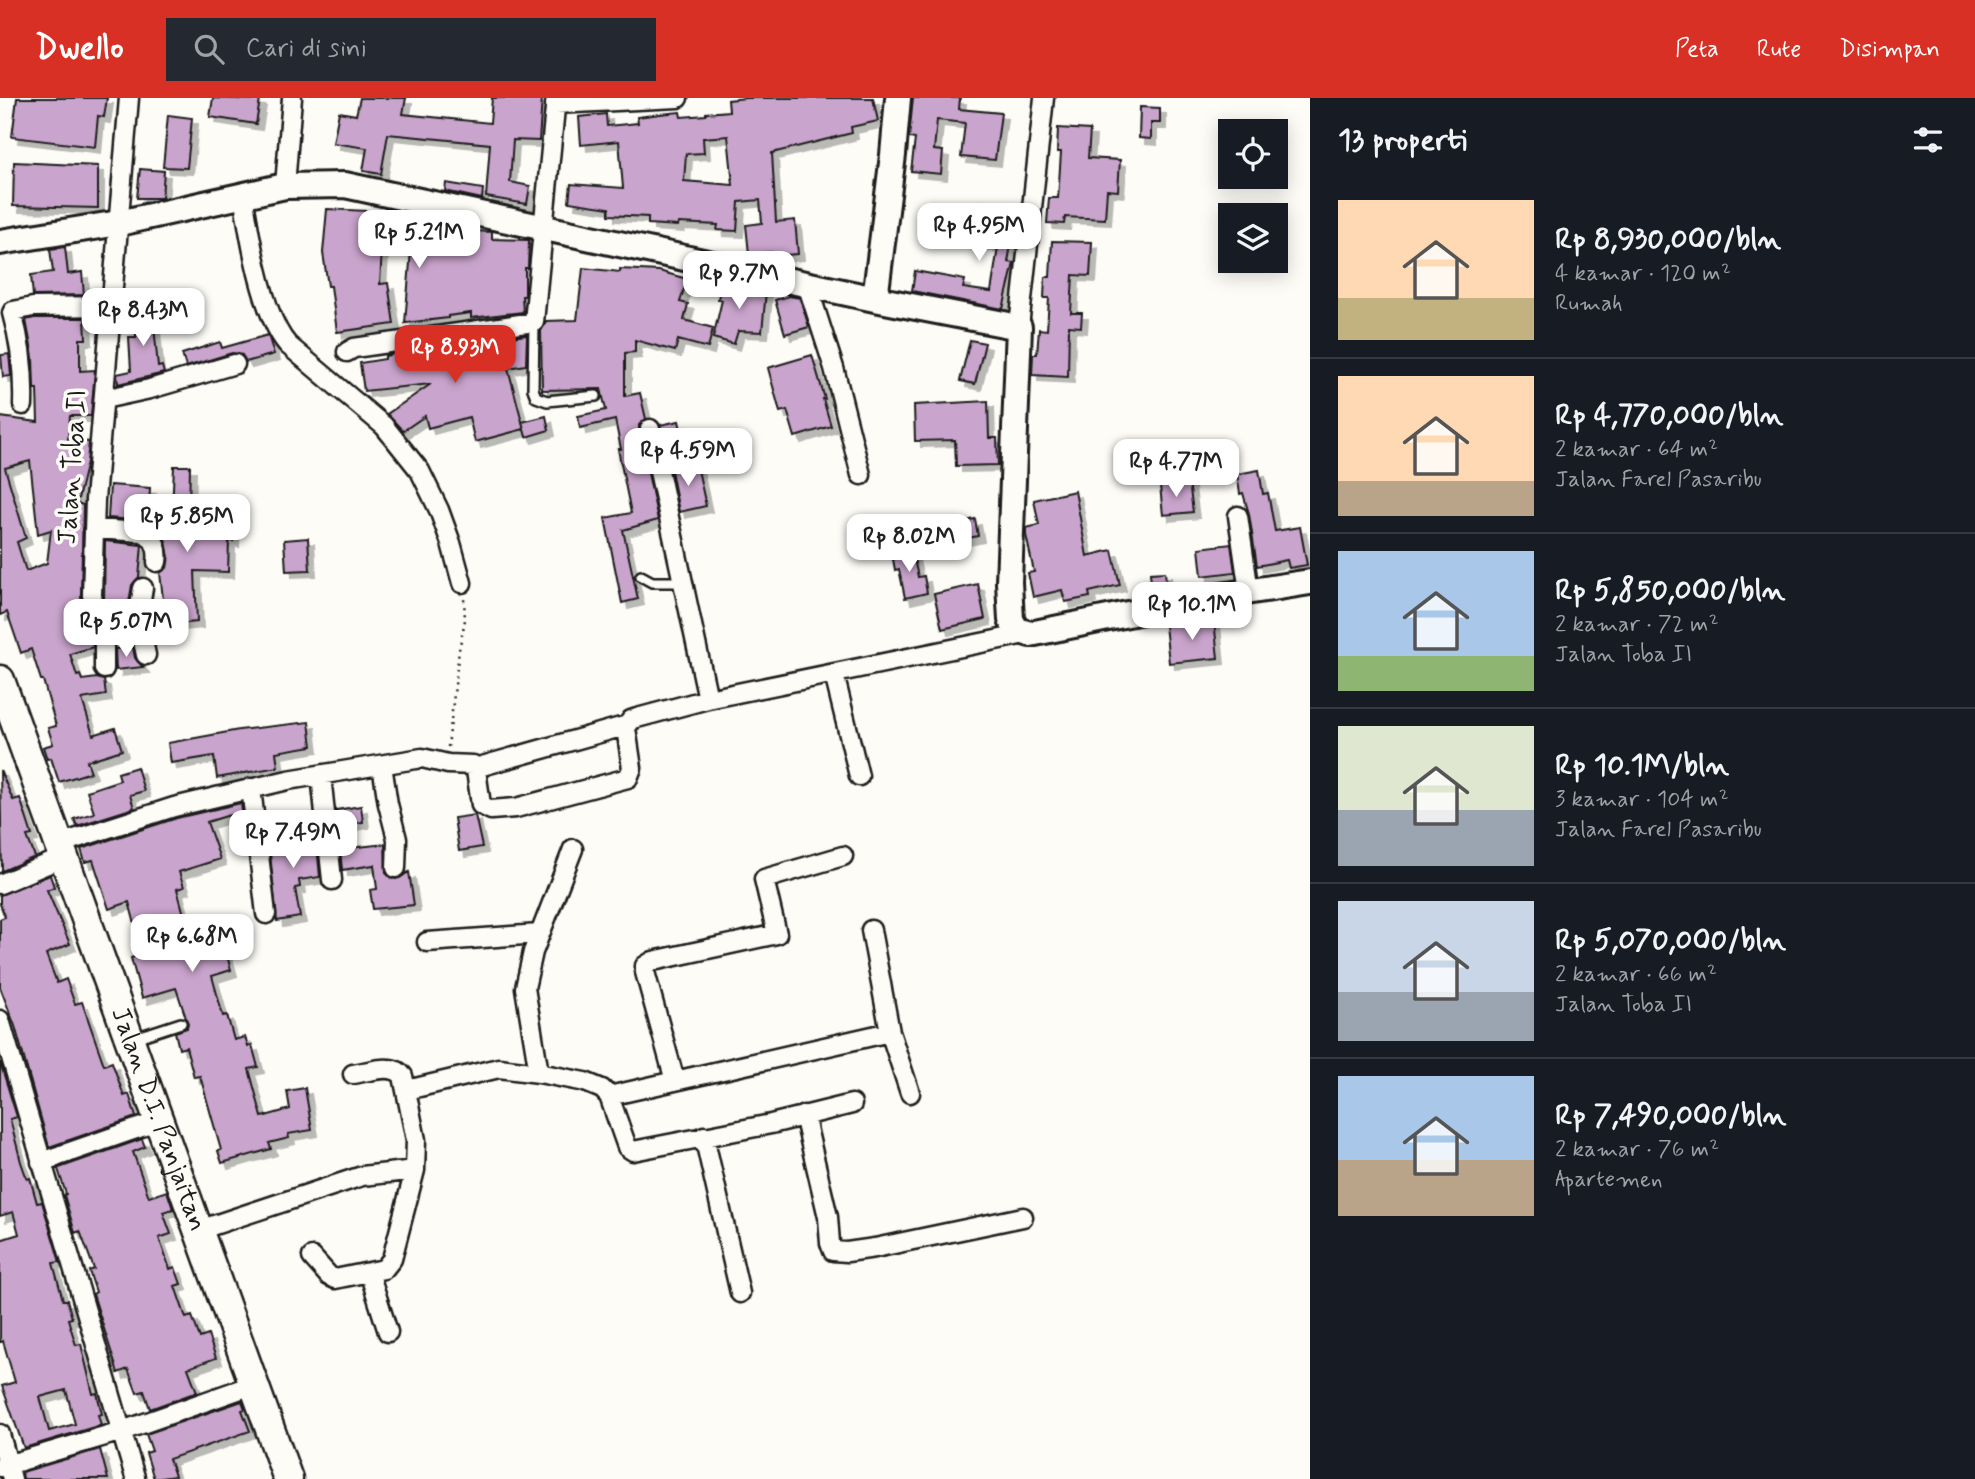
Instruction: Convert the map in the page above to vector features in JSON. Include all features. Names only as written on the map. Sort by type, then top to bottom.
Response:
[{"type":"main road","name":"Jalan D.I. Panjaitan","points":[[0,680],[288,1479]]},
{"type":"street","name":"Jalan Toba II","points":[[104,669],[103,621],[94,608],[92,595],[94,529],[129,98]]},
{"type":"street","points":[[285,186],[292,98]]},
{"type":"street","points":[[347,352],[354,348],[378,344],[534,322],[556,101],[678,98]]},
{"type":"street","points":[[875,299],[898,98]]},
{"type":"street","points":[[1025,634],[1017,630],[1011,620],[1009,582],[1019,327],[1044,98]]},
{"type":"street","points":[[0,242],[119,223],[285,186],[345,185],[875,299],[1019,327]]},
{"type":"street","points":[[243,194],[264,296],[276,330],[288,345],[384,426],[420,471],[439,510],[462,583]]},
{"type":"street","points":[[807,284],[834,368],[861,475]]},
{"type":"street","points":[[23,405],[22,355],[13,310],[33,307],[112,306]]},
{"type":"street","points":[[104,399],[150,389],[235,364]]},
{"type":"street","points":[[650,429],[708,699]]},
{"type":"street","points":[[1238,516],[1249,592]]},
{"type":"street","points":[[94,529],[143,533],[150,536],[155,542],[157,562]]},
{"type":"street","points":[[0,884],[61,850],[174,807],[251,788],[422,758],[445,764],[469,764],[475,768],[480,804],[491,810],[516,808],[631,776],[626,732],[631,720],[647,715],[708,699],[1025,634],[1310,582]]},
{"type":"street","points":[[143,588],[138,618],[146,655]]},
{"type":"street","points":[[103,621],[138,618]]},
{"type":"street","points":[[834,674],[859,776]]},
{"type":"street","points":[[475,768],[628,725]]},
{"type":"street","points":[[382,765],[397,839],[396,868]]},
{"type":"street","points":[[321,775],[332,880]]},
{"type":"street","points":[[251,788],[266,914]]},
{"type":"street","points":[[539,1073],[525,988],[539,934],[573,849]]},
{"type":"street","points":[[674,1081],[645,966],[653,961],[777,934],[764,879],[843,856]]},
{"type":"street","points":[[871,930],[890,1032],[910,1093]]},
{"type":"street","points":[[427,942],[539,934]]},
{"type":"street","points":[[0,1020],[135,1478]]},
{"type":"street","points":[[609,1096],[890,1032]]},
{"type":"street","points":[[407,1090],[499,1068],[585,1082],[603,1089],[609,1096],[627,1147],[639,1151],[852,1104]]},
{"type":"street","points":[[312,1257],[335,1279],[384,1269],[390,1264],[415,1170],[416,1140],[404,1076],[396,1070],[387,1069],[353,1074]]},
{"type":"street","points":[[804,1115],[828,1217],[833,1251],[875,1248],[1023,1217]]},
{"type":"street","points":[[41,1162],[159,1121]]},
{"type":"street","points":[[704,1136],[740,1293]]},
{"type":"street","points":[[199,1230],[362,1176],[415,1170]]},
{"type":"street","points":[[369,1272],[388,1332]]},
{"type":"street","points":[[0,1434],[7,1471],[255,1384]]},
{"type":"lane","points":[[534,322],[533,388],[536,397],[547,401],[596,396]]},
{"type":"lane","points":[[641,576],[652,582],[683,582]]},
{"type":"lane","points":[[130,1039],[181,1023]]},
{"type":"path","points":[[445,764],[458,650],[465,620],[462,583]]},
{"type":"building","points":[[17,98],[107,98],[104,117],[98,116],[95,147],[12,137]]},
{"type":"building","points":[[213,98],[260,100],[256,124],[210,117]]},
{"type":"building","points":[[360,98],[406,98],[403,114],[490,123],[492,98],[542,98],[539,141],[513,140],[510,182],[530,186],[527,204],[486,197],[490,144],[388,134],[381,174],[363,171],[367,148],[333,143],[339,112],[356,115]]},
{"type":"building","points":[[873,98],[878,121],[851,127],[852,133],[772,153],[776,222],[795,220],[798,254],[749,254],[746,225],[762,223],[760,200],[739,202],[737,231],[717,230],[718,225],[648,224],[648,217],[609,215],[609,208],[569,202],[571,184],[623,188],[619,141],[581,145],[579,117],[606,114],[607,126],[638,123],[637,117],[680,112],[681,117],[729,111],[728,100]],"holes":[[[728,136],[733,185],[684,181],[686,154],[704,153],[703,138]]]},
{"type":"building","points":[[913,98],[960,98],[959,109],[1001,113],[995,160],[961,157],[965,123],[937,120],[934,150],[943,151],[941,174],[911,171],[915,139],[909,138]]},
{"type":"building","points":[[1140,107],[1160,108],[1160,123],[1151,123],[1151,139],[1139,138]]},
{"type":"building","points":[[168,115],[192,118],[187,168],[163,167]]},
{"type":"building","points":[[1058,128],[1090,130],[1088,158],[1120,160],[1118,191],[1107,190],[1105,219],[1065,217],[1064,224],[1047,223],[1049,198],[1058,198],[1061,152],[1057,152]]},
{"type":"building","points":[[14,162],[98,166],[98,208],[13,206]]},
{"type":"building","points":[[140,169],[164,171],[162,198],[137,198]]},
{"type":"building","points":[[446,183],[483,189],[482,199],[445,191]]},
{"type":"building","points":[[979,202],[1014,208],[1008,262],[1014,263],[1003,309],[912,291],[915,271],[965,280],[963,288],[991,292],[998,247],[982,244],[986,225],[976,223]]},
{"type":"building","points":[[327,209],[388,210],[407,214],[407,220],[440,223],[440,229],[492,232],[492,239],[529,240],[525,296],[522,296],[523,312],[471,318],[471,313],[405,323],[411,250],[382,248],[380,284],[388,283],[394,324],[337,332],[331,286],[328,286],[323,253]]},
{"type":"building","points":[[1052,241],[1092,242],[1090,276],[1073,275],[1071,313],[1082,313],[1081,327],[1069,326],[1068,377],[1032,375],[1033,354],[1037,354],[1039,329],[1047,330],[1049,298],[1044,298],[1045,277],[1050,277]]},
{"type":"building","points":[[65,247],[68,274],[82,272],[84,295],[33,296],[31,275],[53,272],[50,249]]},
{"type":"building","points":[[583,268],[620,272],[620,269],[659,271],[687,279],[680,302],[688,304],[684,320],[713,328],[708,348],[678,340],[675,351],[635,340],[635,352],[625,353],[625,396],[640,393],[646,419],[639,425],[639,431],[658,520],[623,530],[638,599],[622,603],[605,518],[631,513],[615,420],[580,428],[578,416],[606,410],[601,389],[542,390],[541,331],[546,321],[577,320]]},
{"type":"building","points":[[722,281],[766,291],[762,332],[738,331],[734,344],[713,338],[722,300],[718,299]]},
{"type":"building","points":[[789,296],[800,298],[809,327],[785,334],[775,300]]},
{"type":"building","points":[[152,305],[158,367],[162,366],[164,373],[118,384],[117,374],[131,371],[129,337],[136,337],[135,307]]},
{"type":"building","points":[[85,318],[86,339],[80,339],[80,371],[95,370],[91,416],[70,416],[68,440],[89,442],[77,503],[83,505],[82,607],[68,609],[77,636],[91,632],[93,647],[70,654],[77,676],[80,675],[82,680],[104,680],[106,695],[82,699],[93,735],[115,728],[122,750],[87,761],[91,772],[59,782],[51,758],[47,759],[43,747],[53,744],[48,728],[56,726],[43,680],[31,649],[21,653],[7,612],[0,615],[0,417],[38,422],[37,389],[34,389],[33,357],[26,320]],"holes":[[[30,461],[38,534],[51,530],[47,563],[26,571],[17,542],[26,538],[5,468]]]},
{"type":"building","points":[[268,335],[274,354],[246,362],[242,355],[232,353],[186,367],[182,354],[220,342],[222,348]]},
{"type":"building","points":[[527,335],[526,365],[508,368],[524,429],[475,442],[469,417],[428,428],[425,416],[403,431],[387,414],[431,384],[364,391],[360,363],[385,359],[385,356],[399,353],[503,341],[502,338]]},
{"type":"building","points":[[970,340],[985,343],[975,384],[960,381]]},
{"type":"building","points":[[9,354],[11,376],[3,377],[1,355]]},
{"type":"building","points":[[812,355],[831,426],[795,437],[787,410],[780,412],[768,368]]},
{"type":"building","points":[[988,401],[989,438],[997,438],[998,465],[956,466],[955,440],[915,441],[914,405]]},
{"type":"building","points":[[546,416],[549,430],[526,437],[522,422]]},
{"type":"building","points":[[679,421],[684,442],[665,446],[660,425]]},
{"type":"building","points":[[697,465],[706,506],[679,512],[671,470]]},
{"type":"building","points":[[174,466],[190,466],[189,511],[199,511],[199,519],[234,519],[233,541],[229,540],[228,572],[195,571],[197,622],[177,624],[178,631],[154,633],[151,608],[164,607],[160,573],[167,568],[169,557],[165,539],[155,526],[154,510],[172,511]]},
{"type":"building","points":[[1259,470],[1263,494],[1268,493],[1275,531],[1300,527],[1307,565],[1289,568],[1287,560],[1257,566],[1249,514],[1243,493],[1240,494],[1237,474]]},
{"type":"building","points":[[1189,482],[1193,512],[1163,515],[1160,486]]},
{"type":"building","points":[[110,485],[150,488],[149,507],[145,507],[144,521],[108,518]]},
{"type":"building","points":[[1075,491],[1087,556],[1112,550],[1120,585],[1089,592],[1090,597],[1065,602],[1062,590],[1033,597],[1028,573],[1034,572],[1026,528],[1039,525],[1034,500]]},
{"type":"building","points":[[975,519],[978,536],[921,548],[917,532]]},
{"type":"building","points":[[308,538],[310,570],[286,571],[284,540]]},
{"type":"building","points":[[105,541],[142,545],[139,577],[132,585],[129,603],[104,601]]},
{"type":"building","points":[[1231,544],[1235,572],[1202,576],[1199,548]]},
{"type":"building","points":[[912,550],[918,577],[924,576],[927,593],[905,598],[899,569],[895,570],[892,554]]},
{"type":"building","points":[[1165,572],[1167,590],[1152,591],[1150,573]]},
{"type":"building","points":[[978,584],[985,619],[942,629],[934,594]]},
{"type":"building","points":[[1214,620],[1218,658],[1169,663],[1165,625]]},
{"type":"building","points":[[133,647],[135,658],[143,667],[116,670],[115,649]]},
{"type":"building","points":[[309,722],[312,746],[276,752],[278,767],[217,778],[214,756],[171,763],[168,743],[239,730]]},
{"type":"building","points":[[137,767],[144,791],[130,795],[134,808],[77,826],[74,819],[94,813],[87,791],[120,780],[118,773]]},
{"type":"building","points":[[0,770],[13,800],[20,798],[32,835],[27,836],[35,857],[2,871]]},
{"type":"building","points":[[241,803],[243,819],[233,822],[230,815],[207,822],[220,859],[179,872],[184,887],[177,889],[186,922],[184,923],[195,961],[226,952],[231,970],[212,976],[223,1016],[227,1015],[234,1040],[245,1037],[248,1046],[252,1045],[258,1067],[249,1069],[262,1117],[290,1109],[287,1091],[305,1088],[312,1130],[288,1134],[289,1138],[269,1143],[271,1149],[222,1163],[218,1151],[221,1150],[200,1076],[194,1077],[186,1047],[179,1049],[175,1032],[187,1028],[188,1024],[176,988],[142,998],[131,958],[143,954],[129,902],[109,909],[93,860],[85,862],[81,849],[177,818]]},
{"type":"building","points":[[361,806],[363,822],[338,826],[336,810]]},
{"type":"building","points":[[475,815],[482,847],[459,851],[454,818]]},
{"type":"building","points":[[315,825],[320,877],[299,880],[300,887],[295,888],[300,917],[277,921],[269,844],[297,840],[295,829]]},
{"type":"building","points":[[385,844],[386,873],[396,879],[409,872],[414,905],[373,909],[370,890],[377,889],[374,865],[342,870],[340,849]]},
{"type":"building","points":[[50,875],[54,887],[47,890],[70,944],[46,954],[57,983],[66,979],[75,1004],[82,1002],[104,1065],[112,1062],[124,1096],[129,1094],[136,1117],[49,1147],[15,1026],[0,987],[0,919],[5,917],[0,895]]},
{"type":"building","points":[[0,1062],[17,1117],[10,1119],[21,1162],[27,1179],[30,1178],[37,1203],[42,1202],[60,1262],[53,1263],[63,1300],[67,1300],[72,1318],[68,1319],[76,1345],[81,1344],[93,1394],[97,1393],[102,1414],[98,1415],[101,1425],[24,1448],[2,1386],[15,1382],[3,1341],[0,1342],[0,1240],[19,1234],[13,1212],[0,1216]],"holes":[[[66,1390],[75,1424],[49,1431],[40,1397]]]},
{"type":"building","points":[[142,1139],[145,1147],[133,1152],[149,1197],[167,1191],[173,1209],[163,1212],[171,1234],[159,1238],[170,1269],[175,1267],[181,1284],[175,1286],[186,1318],[192,1316],[200,1338],[208,1335],[216,1358],[188,1368],[197,1392],[150,1409],[144,1391],[137,1393],[128,1369],[118,1373],[93,1294],[96,1292],[89,1271],[94,1269],[80,1231],[75,1233],[64,1195],[66,1194],[56,1169]]},
{"type":"building","points":[[242,1401],[245,1409],[242,1410],[250,1431],[169,1459],[175,1476],[154,1479],[146,1453],[152,1451],[146,1434]]},
{"type":"building","points":[[100,1449],[108,1479],[23,1479],[22,1472]]}]
